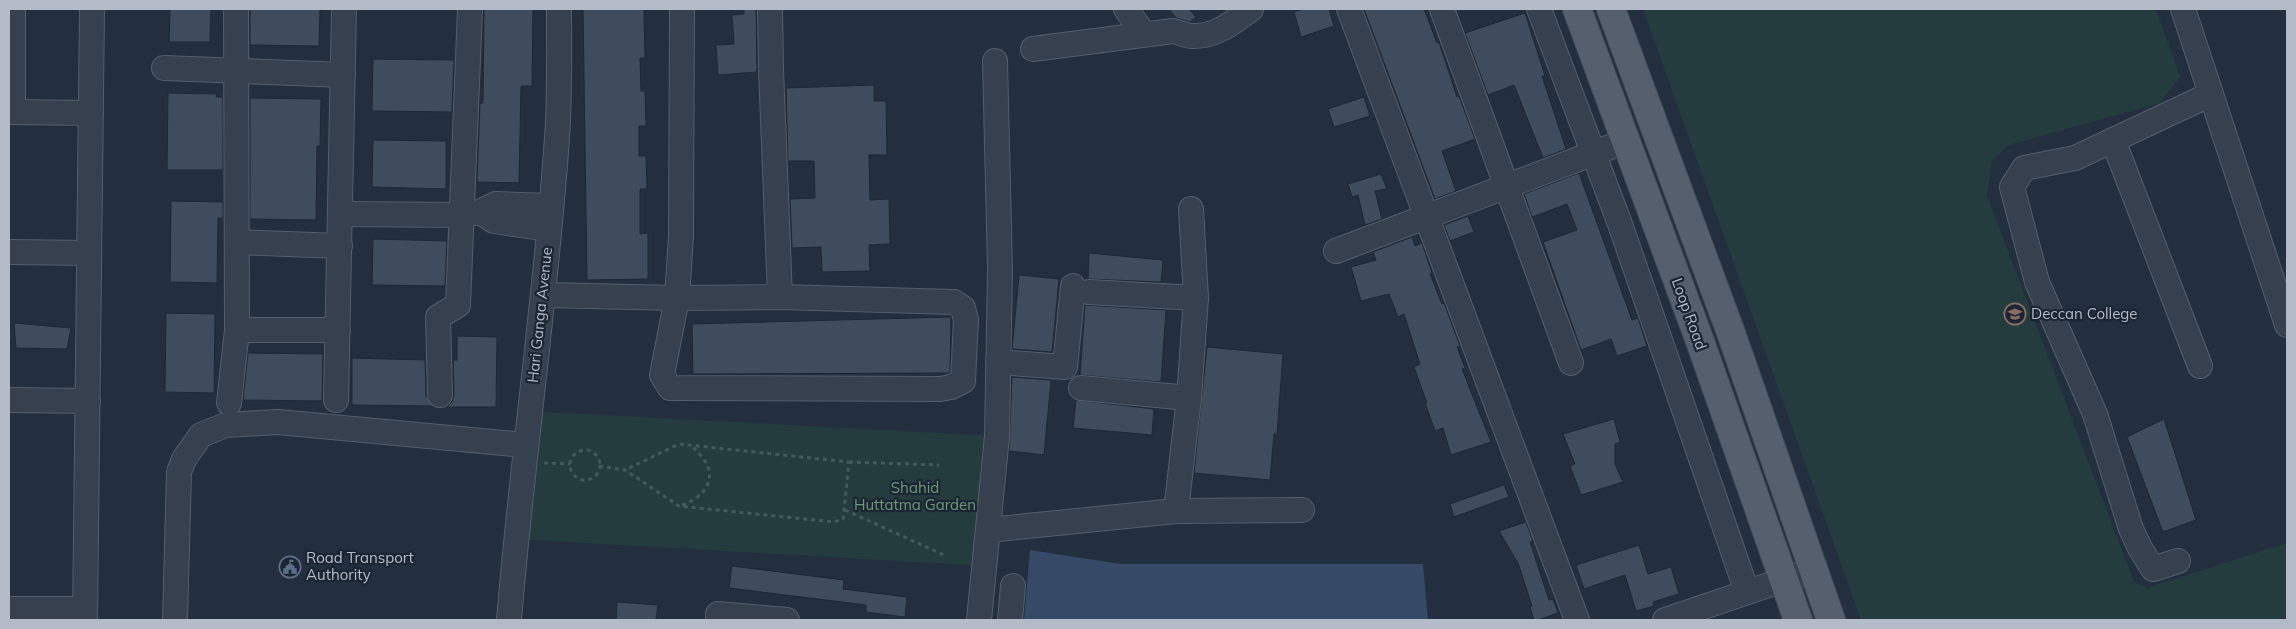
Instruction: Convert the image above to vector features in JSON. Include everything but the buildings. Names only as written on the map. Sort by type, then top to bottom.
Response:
[{"type":"main road","name":"Loop Road","points":[[1577,9],[1701,344],[1798,620]]},
{"type":"main road","points":[[1610,9],[1731,334],[1831,620]]},
{"type":"street","points":[[13,9],[11,112],[91,114]]},
{"type":"street","points":[[9,609],[85,615],[92,9]]},
{"type":"street","points":[[229,403],[236,330],[236,9]]},
{"type":"street","points":[[336,400],[344,9]]},
{"type":"street","points":[[440,396],[438,317],[458,305],[471,214],[470,9]]},
{"type":"street","name":"Hari Ganga Avenue","points":[[509,620],[525,445],[544,295],[558,136],[559,9]]},
{"type":"street","points":[[544,295],[677,298],[780,297],[954,302],[964,308],[966,320],[963,381],[951,387],[940,389],[670,388],[662,375],[677,298],[681,236],[682,9]]},
{"type":"street","points":[[770,9],[780,297]]},
{"type":"street","points":[[1126,9],[1144,34]]},
{"type":"street","points":[[1033,49],[1173,30],[1192,36],[1210,34],[1230,25],[1251,9]]},
{"type":"street","points":[[1349,9],[1577,620]]},
{"type":"street","points":[[1442,9],[1571,363]]},
{"type":"street","points":[[1539,9],[1620,224],[1747,592]]},
{"type":"street","points":[[2182,9],[2287,325]]},
{"type":"street","points":[[979,620],[997,436],[1000,270],[995,61]]},
{"type":"street","points":[[164,68],[342,75]]},
{"type":"street","points":[[2178,561],[2153,569],[2131,529],[2096,414],[2037,282],[2012,187],[2024,168],[2075,158],[2211,94]]},
{"type":"street","points":[[2113,140],[2200,366]]},
{"type":"street","points":[[1336,251],[1626,141]]},
{"type":"street","points":[[340,214],[471,214],[496,204],[550,217]]},
{"type":"street","points":[[1176,511],[1190,398],[1196,298],[1191,209]]},
{"type":"street","points":[[237,242],[340,246]]},
{"type":"street","points":[[9,252],[89,253]]},
{"type":"street","points":[[998,362],[1065,366],[1081,289],[1196,298]]},
{"type":"street","points":[[236,330],[338,330]]},
{"type":"street","points":[[1082,388],[1190,398]]},
{"type":"street","points":[[9,400],[88,401]]},
{"type":"street","points":[[175,620],[179,472],[184,459],[201,436],[226,425],[278,422],[525,445]]},
{"type":"street","points":[[988,530],[1176,511],[1302,510]]},
{"type":"street","points":[[1665,620],[1814,570]]},
{"type":"street","points":[[1010,620],[1012,586]]},
{"type":"street","points":[[718,620],[718,614],[787,620]]},
{"type":"path","points":[[625,470],[679,444],[849,462],[939,465]]},
{"type":"path","points":[[679,506],[694,502],[703,492],[709,479],[709,468],[691,445]]},
{"type":"path","points":[[585,450],[590,451],[597,457],[599,466],[595,475],[586,480],[581,480],[573,474],[570,464],[577,452],[585,450]]},
{"type":"path","points":[[599,466],[625,470],[679,506],[834,522],[843,519],[849,462]]},
{"type":"path","points":[[845,510],[944,555]]},
{"type":"green space","name":"Deccan College","points":[[1643,9],[2156,9],[2180,77],[2160,103],[2009,145],[1992,161],[1987,196],[2134,582],[2147,588],[2287,543],[2287,620],[1861,620]]},
{"type":"green space","name":"Shahid Huttatma Garden","points":[[529,411],[997,436],[984,566],[515,539]]},
{"type":"water","points":[[1030,550],[1121,564],[1423,564],[1428,620],[1024,620]]},
{"type":"place","name":"Deccan College","points":[[2015,314]]},
{"type":"place","name":"Road Transport Authority","points":[[290,567]]}]
